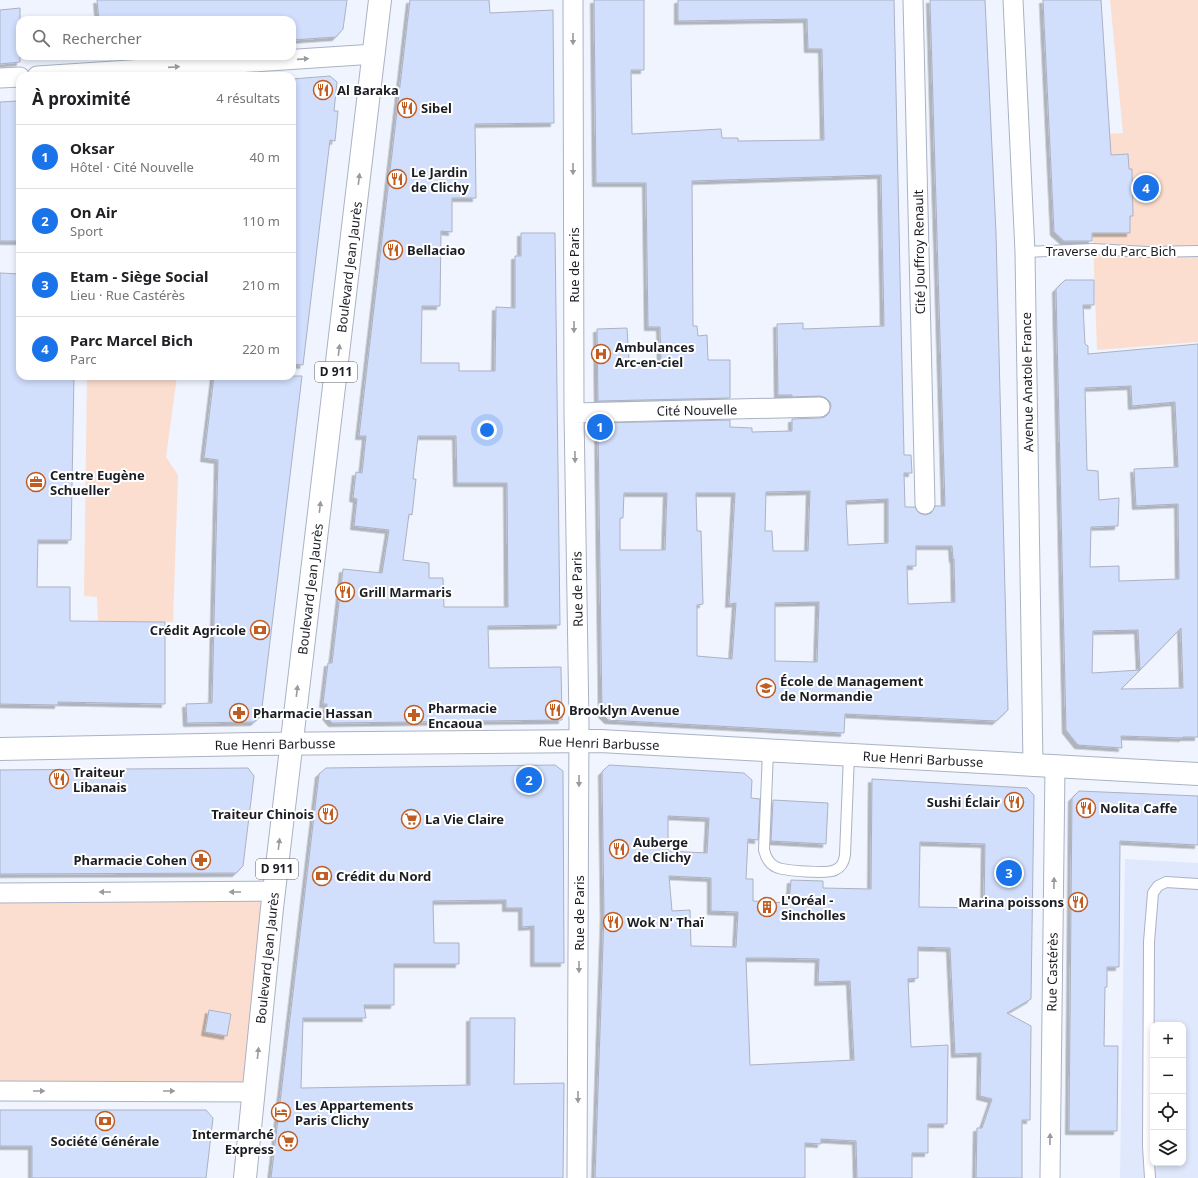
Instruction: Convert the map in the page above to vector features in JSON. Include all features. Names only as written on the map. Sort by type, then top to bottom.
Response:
[{"type":"main road","name":"Boulevard Jean Jaurès","points":[[245,1178],[274,891],[380,0]]},
{"type":"main road","name":"Rue Henri Barbusse","points":[[0,749],[600,741],[1198,774]]},
{"type":"street","name":"Rue de Paris","points":[[573,0],[574,413],[579,742],[577,1178]]},
{"type":"street","name":"Cité Jouffroy Renault","points":[[913,0],[925,504]]},
{"type":"street","name":"Avenue Anatole France","points":[[1013,0],[1024,252],[1033,764]]},
{"type":"street","points":[[296,59],[374,54]]},
{"type":"street","points":[[98,72],[282,60]]},
{"type":"street","points":[[0,78],[16,77]]},
{"type":"street","name":"Cité Nouvelle","points":[[574,413],[820,407]]},
{"type":"street","name":"Rue Castérès","points":[[1050,1178],[1055,766]]},
{"type":"street","points":[[0,893],[274,891]]},
{"type":"street","points":[[0,1091],[254,1092]]},
{"type":"lane","name":"Traverse du Parc Bich","points":[[1024,252],[1093,249],[1147,252],[1198,251]]},
{"type":"lane","points":[[768,751],[764,850],[770,863],[783,870],[829,872],[840,868],[844,862],[849,755]]},
{"type":"lane","points":[[1150,1178],[1148,1146],[1149,942],[1153,893],[1158,886],[1166,882],[1198,884]]},
{"type":"shaded area","points":[[1110,0],[1198,0],[1198,342],[1097,350],[1093,241],[1094,135],[1123,133]]},
{"type":"shaded area","points":[[87,380],[176,380],[166,457],[178,475],[173,622],[98,621],[97,597],[84,596]]},
{"type":"shaded area","points":[[1125,859],[1198,863],[1198,1178],[1120,1178]]},
{"type":"shaded area","points":[[274,891],[254,1092],[0,1091],[0,893]]},
{"type":"building","points":[[97,0],[347,0],[343,29],[336,37],[296,40],[296,16],[99,16]]},
{"type":"building","points":[[410,0],[489,0],[490,13],[553,10],[554,123],[475,124],[476,198],[452,198],[452,232],[441,231],[440,306],[422,306],[421,363],[459,363],[459,371],[495,371],[496,307],[515,308],[515,256],[521,256],[521,233],[555,233],[560,625],[488,626],[489,668],[561,667],[562,720],[332,723],[326,716],[327,704],[323,704],[328,663],[332,663],[343,569],[382,573],[389,530],[354,526],[357,499],[353,498],[356,472],[362,473],[366,436],[359,436]],"holes":[[[418,436],[456,436],[457,483],[507,483],[508,607],[444,607],[443,578],[429,578],[429,563],[403,560],[409,514],[412,515],[416,479],[413,479]]]},
{"type":"building","points":[[594,0],[644,0],[644,70],[631,70],[632,134],[721,129],[722,138],[738,138],[738,141],[824,140],[822,49],[808,49],[807,19],[678,21],[678,0],[894,0],[904,455],[911,455],[912,473],[904,473],[905,507],[915,507],[919,513],[925,515],[931,513],[935,506],[945,506],[930,0],[985,0],[996,233],[1008,710],[996,721],[845,714],[844,733],[608,720],[602,714],[598,423],[730,420],[730,427],[752,428],[752,432],[792,431],[792,419],[825,417],[829,413],[831,406],[830,402],[826,398],[820,396],[792,397],[792,395],[778,395],[777,324],[803,323],[803,329],[884,326],[881,175],[692,181],[693,326],[697,326],[698,336],[707,335],[708,360],[730,360],[730,398],[598,401],[597,329],[627,328],[629,361],[661,362],[660,327],[648,327],[646,183],[596,183]],"holes":[[[810,491],[808,551],[773,551],[772,531],[765,531],[766,492]],[[624,493],[667,493],[665,550],[620,550],[620,518],[623,518]],[[696,493],[735,493],[729,604],[736,603],[732,659],[697,656],[697,605],[703,604],[701,531],[697,531]],[[888,499],[888,543],[848,545],[846,501]],[[916,546],[952,546],[954,559],[955,602],[908,604],[907,566],[916,566]],[[819,602],[817,662],[775,661],[775,603]]]},
{"type":"building","points":[[1043,0],[1101,0],[1111,155],[1128,154],[1129,169],[1132,169],[1133,216],[1130,216],[1130,233],[1092,233],[1092,241],[1064,241],[1054,232]]},
{"type":"building","points":[[20,8],[20,16],[16,16],[16,60],[20,60],[20,62],[0,64],[0,10]]},
{"type":"building","points":[[330,76],[337,82],[334,111],[338,111],[335,141],[330,140],[303,365],[296,364],[296,79]]},
{"type":"building","points":[[16,101],[16,241],[0,241],[0,102]]},
{"type":"building","name":"Centre Eugène Schueller","points":[[0,273],[16,274],[16,380],[74,380],[71,540],[38,540],[37,587],[70,587],[70,621],[165,622],[165,704],[58,702],[58,705],[0,704]]},
{"type":"building","points":[[1065,280],[1094,280],[1094,305],[1083,305],[1085,344],[1088,346],[1088,354],[1198,344],[1198,737],[1121,736],[1122,748],[1078,745],[1066,730],[1056,289]],"holes":[[[1131,386],[1132,406],[1175,402],[1178,467],[1134,469],[1136,506],[1178,504],[1179,579],[1119,581],[1119,566],[1090,567],[1091,527],[1118,526],[1119,498],[1099,500],[1098,471],[1087,470],[1085,388]],[[1181,628],[1183,688],[1121,689],[1140,670]],[[1138,630],[1140,670],[1092,673],[1093,631]]]},
{"type":"building","points":[[296,376],[302,376],[261,716],[254,722],[187,723],[186,704],[212,703],[218,460],[204,458],[214,380],[296,380]]},
{"type":"building","points":[[555,765],[563,771],[564,963],[534,963],[534,926],[522,927],[522,908],[506,908],[506,900],[433,901],[434,943],[459,943],[459,964],[394,964],[394,1005],[364,1005],[366,1018],[303,1018],[301,1088],[470,1085],[470,1018],[515,1018],[514,1084],[564,1083],[563,1178],[271,1178],[319,774],[326,768]]},
{"type":"building","points":[[609,765],[744,773],[752,780],[751,798],[760,799],[758,840],[748,839],[746,879],[753,879],[753,901],[789,903],[791,880],[823,881],[823,888],[871,889],[872,779],[1027,788],[1034,795],[1031,999],[1007,1013],[1031,1026],[1030,1120],[1022,1120],[1022,1178],[976,1178],[977,1128],[982,1128],[992,1099],[980,1096],[981,1053],[955,1054],[950,948],[918,947],[918,978],[908,979],[911,1047],[948,1045],[947,1124],[928,1124],[928,1153],[912,1153],[912,1178],[857,1178],[856,1141],[821,1139],[821,1144],[805,1143],[805,1178],[595,1178],[604,915],[602,772]],"holes":[[[668,816],[709,818],[707,853],[668,851]],[[920,842],[985,844],[984,908],[919,907]],[[669,876],[711,878],[711,911],[738,912],[736,947],[691,946],[690,910],[672,911]],[[746,958],[819,959],[818,982],[850,981],[854,1060],[750,1065]]]},
{"type":"building","points":[[248,768],[254,776],[243,866],[236,873],[0,874],[0,770]]},
{"type":"building","points":[[1079,791],[1198,796],[1198,845],[1120,841],[1119,967],[1107,967],[1107,987],[1105,987],[1104,1046],[1118,1046],[1117,1131],[1069,1131],[1072,798]]},
{"type":"building","points":[[773,800],[828,803],[826,844],[771,841]]},
{"type":"building","points":[[209,1010],[231,1014],[227,1036],[205,1032]]},
{"type":"building","points":[[0,1110],[206,1110],[213,1118],[206,1178],[32,1178],[32,1146],[0,1146]]},
{"type":"place","name":"Al Baraka","points":[[323,90]]},
{"type":"place","name":"Sibel","points":[[407,108]]},
{"type":"place","name":"Le Jardin de Clichy","points":[[397,179]]},
{"type":"place","name":"Parc Marcel Bich","points":[[1146,188]]},
{"type":"place","name":"Bellaciao","points":[[393,250]]},
{"type":"place","name":"Ambulances Arc-en-ciel","points":[[601,354]]},
{"type":"place","name":"Oksar","points":[[600,427]]},
{"type":"place","name":"Centre Eugène Schueller","points":[[36,482]]},
{"type":"place","name":"Grill Marmaris","points":[[345,592]]},
{"type":"place","name":"Crédit Agricole","points":[[260,630]]},
{"type":"place","name":"École de Management de Normandie","points":[[766,688]]},
{"type":"place","name":"Brooklyn Avenue","points":[[555,710]]},
{"type":"place","name":"Pharmacie Hassan","points":[[239,713]]},
{"type":"place","name":"Pharmacie Encaoua","points":[[414,715]]},
{"type":"place","name":"Traiteur Libanais","points":[[59,779]]},
{"type":"place","name":"On Air","points":[[529,780]]},
{"type":"place","name":"Sushi Éclair","points":[[1014,802]]},
{"type":"place","name":"Nolita Caffe","points":[[1086,808]]},
{"type":"place","name":"Traiteur Chinois","points":[[328,814]]},
{"type":"place","name":"La Vie Claire","points":[[411,819]]},
{"type":"place","name":"Auberge de Clichy","points":[[619,849]]},
{"type":"place","name":"Pharmacie Cohen","points":[[201,860]]},
{"type":"place","name":"Etam - Siège Social","points":[[1009,873]]},
{"type":"place","name":"Crédit du Nord","points":[[322,876]]},
{"type":"place","name":"Marina poissons","points":[[1078,902]]},
{"type":"place","name":"L'Oréal - Sincholles","points":[[767,907]]},
{"type":"place","name":"Wok N' Thaï","points":[[613,922]]},
{"type":"place","name":"Les Appartements Paris Clichy","points":[[281,1112]]},
{"type":"place","name":"Société Générale","points":[[105,1121]]},
{"type":"place","name":"Intermarché Express","points":[[288,1141]]}]
